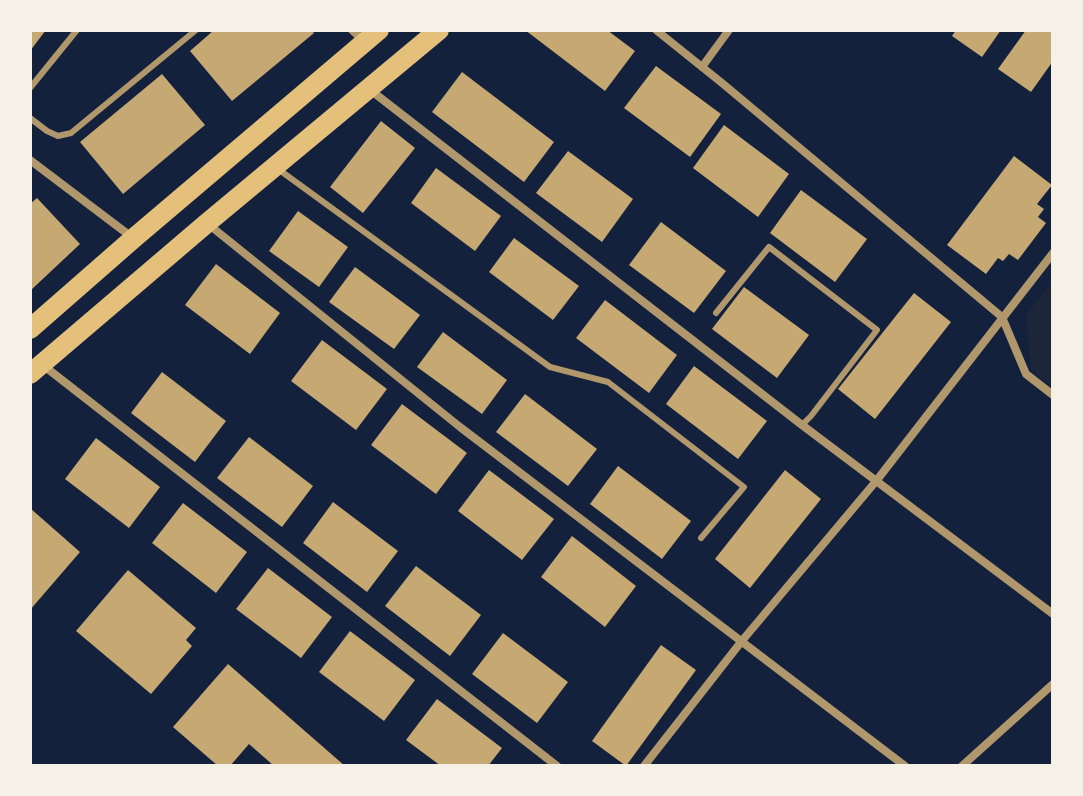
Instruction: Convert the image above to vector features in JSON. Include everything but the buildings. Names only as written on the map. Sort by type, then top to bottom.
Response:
[{"type":"main road","points":[[36,369],[439,30]]},
{"type":"main road","points":[[30,329],[365,34]]},
{"type":"street","points":[[656,30],[1002,317],[1026,374],[1053,395]]},
{"type":"street","points":[[702,67],[729,30]]},
{"type":"street","points":[[369,89],[802,425],[1053,614]]},
{"type":"street","points":[[30,160],[134,238]]},
{"type":"street","points":[[207,223],[460,427],[905,766]]},
{"type":"street","points":[[644,766],[741,642],[877,480],[1053,253]]},
{"type":"street","points":[[36,369],[557,766]]},
{"type":"street","points":[[962,766],[1053,684]]},
{"type":"lane","points":[[30,88],[77,30]]},
{"type":"lane","points":[[30,118],[58,136],[71,133],[194,31]]},
{"type":"lane","points":[[275,167],[550,367],[608,382],[744,487],[701,538]]},
{"type":"lane","points":[[716,313],[769,247],[877,330],[802,425]]},
{"type":"shaded area","points":[[1053,281],[1053,387],[1031,370],[1026,315]]}]
